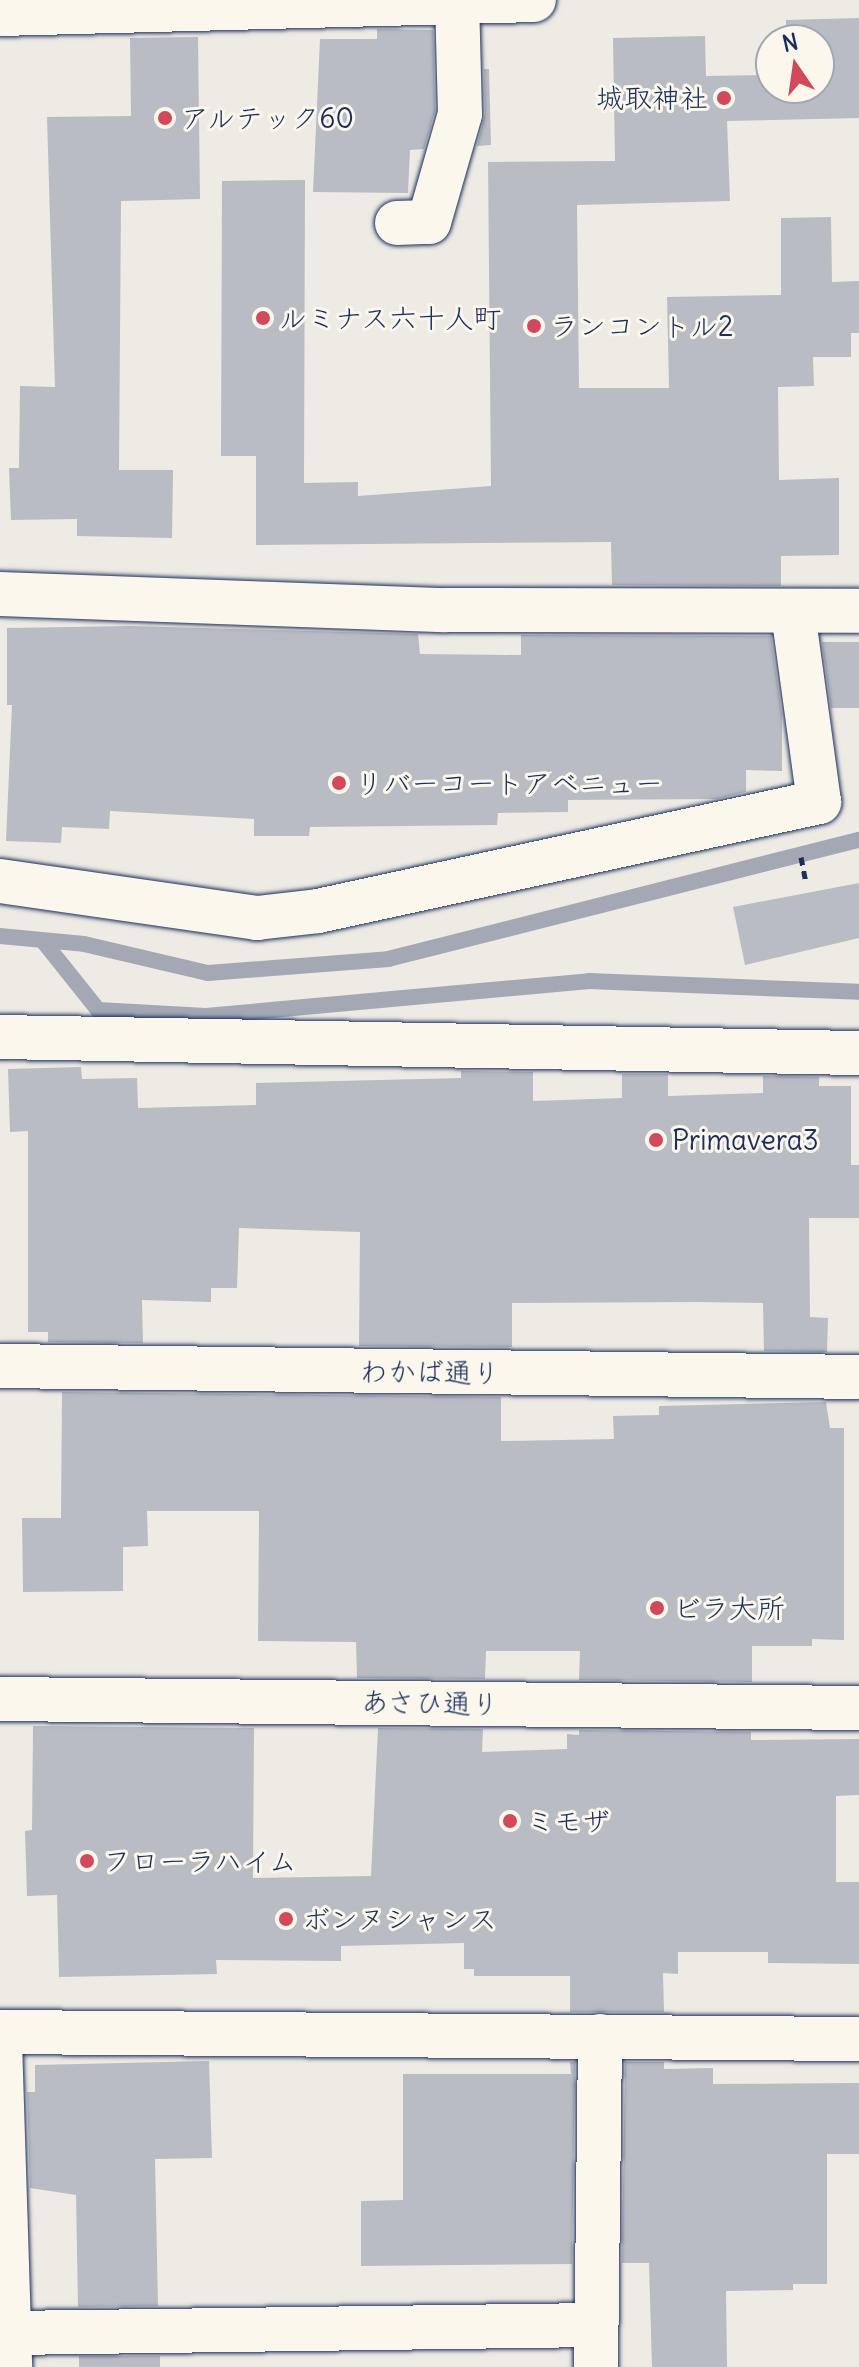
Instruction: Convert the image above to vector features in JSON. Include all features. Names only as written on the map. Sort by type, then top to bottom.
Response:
[{"type":"street","points":[[0,14],[534,0]]},
{"type":"street","points":[[397,223],[429,222],[460,114],[457,3]]},
{"type":"street","points":[[0,594],[445,610],[859,611]]},
{"type":"street","points":[[0,881],[257,918],[318,911],[819,802],[793,613]]},
{"type":"street","points":[[0,1037],[859,1053]]},
{"type":"street","name":"わかば通り","points":[[0,1366],[859,1377]]},
{"type":"street","name":"あさひ通り","points":[[0,1699],[859,1708]]},
{"type":"street","points":[[0,2032],[859,2039]]},
{"type":"street","points":[[0,2042],[10,2350],[596,2346],[600,2036]]},
{"type":"building","points":[[859,18],[859,118],[727,121],[730,201],[577,205],[579,388],[669,388],[667,297],[781,295],[781,218],[831,217],[832,282],[859,281],[859,333],[851,333],[851,357],[813,357],[814,386],[778,387],[779,480],[839,478],[839,555],[781,556],[781,586],[612,585],[611,542],[256,545],[256,456],[221,456],[222,181],[305,180],[304,483],[358,482],[358,496],[491,486],[488,162],[615,161],[613,38],[705,36],[706,76],[755,75],[755,104],[835,104],[835,24],[786,24],[786,20]]},
{"type":"building","points":[[377,29],[433,30],[435,111],[424,149],[410,150],[408,193],[313,192],[320,39],[377,39]]},
{"type":"building","points":[[198,37],[200,199],[121,201],[119,470],[173,470],[172,538],[77,536],[77,519],[11,520],[9,468],[19,468],[20,386],[55,387],[47,117],[131,116],[130,38]]},
{"type":"building","points":[[484,69],[489,69],[491,145],[477,146],[485,114]]},
{"type":"building","points":[[131,626],[418,634],[420,654],[521,655],[521,635],[771,636],[782,716],[782,771],[746,770],[746,792],[717,799],[568,800],[568,812],[498,813],[497,825],[310,827],[309,836],[254,836],[254,819],[110,811],[109,829],[62,827],[61,843],[6,841],[12,705],[7,705],[7,628]]},
{"type":"building","points":[[822,642],[859,642],[859,708],[831,708]]},
{"type":"building","points":[[859,883],[859,938],[745,965],[733,907]]},
{"type":"building","points":[[81,1067],[82,1079],[137,1078],[138,1108],[256,1105],[256,1083],[461,1078],[461,1071],[533,1072],[533,1101],[622,1098],[622,1074],[668,1074],[668,1096],[763,1093],[763,1076],[819,1077],[819,1086],[851,1086],[851,1165],[859,1165],[859,1218],[809,1218],[810,1317],[828,1318],[827,1352],[764,1351],[763,1303],[696,1302],[512,1303],[512,1347],[359,1346],[360,1232],[239,1228],[237,1288],[211,1288],[211,1302],[142,1300],[143,1343],[48,1342],[48,1332],[28,1332],[28,1131],[10,1132],[8,1069]]},
{"type":"building","points":[[62,1392],[501,1397],[501,1441],[614,1439],[613,1416],[659,1415],[659,1406],[826,1402],[830,1428],[844,1428],[844,1640],[812,1639],[812,1646],[752,1646],[752,1682],[579,1680],[580,1651],[486,1651],[485,1679],[357,1678],[356,1642],[258,1641],[259,1511],[147,1511],[148,1546],[123,1547],[123,1591],[23,1592],[22,1518],[61,1518]]},
{"type":"building","points":[[33,1726],[254,1728],[253,1878],[371,1876],[378,1728],[483,1729],[482,1752],[567,1749],[567,1734],[579,1735],[579,1730],[751,1732],[751,1740],[859,1739],[859,1795],[836,1796],[836,1882],[859,1882],[859,1964],[768,1963],[768,1952],[678,1952],[678,1974],[663,1973],[664,2012],[570,2012],[570,1976],[474,1976],[474,1969],[464,1969],[464,1943],[341,1946],[341,1961],[216,1960],[217,1974],[59,1977],[57,1895],[27,1896],[25,1831],[32,1830]]},
{"type":"building","points":[[209,2061],[212,2158],[155,2159],[158,2306],[78,2307],[76,2195],[30,2188],[27,2092],[35,2092],[35,2065]]},
{"type":"building","points":[[570,2062],[575,2062],[572,2264],[361,2266],[361,2201],[403,2200],[403,2074],[571,2074]]},
{"type":"building","points":[[625,2062],[664,2062],[664,2069],[713,2068],[713,2084],[859,2083],[859,2154],[827,2154],[827,2284],[793,2284],[793,2290],[726,2291],[727,2367],[652,2367],[649,2263],[622,2263]]},
{"type":"building","points":[[79,2356],[160,2356],[160,2367],[79,2367]]},
{"type":"waterway","points":[[0,936],[84,944],[208,973],[388,959],[859,840]]},
{"type":"waterway","points":[[43,941],[98,1010],[206,1016],[589,981],[859,992]]},
{"type":"place","name":"城取神社","points":[[724,98]]},
{"type":"place","name":"アルテック60","points":[[165,118]]},
{"type":"place","name":"ルミナス六十人町","points":[[263,318]]},
{"type":"place","name":"ランコントル2","points":[[534,326]]},
{"type":"place","name":"リバーコートアベニュー","points":[[339,783]]},
{"type":"place","name":"Primavera3","points":[[656,1140]]},
{"type":"place","name":"ビラ大所","points":[[657,1608]]},
{"type":"place","name":"ミモザ","points":[[510,1821]]},
{"type":"place","name":"フローラハイム","points":[[87,1861]]},
{"type":"place","name":"ボンヌシャンス","points":[[286,1919]]}]
